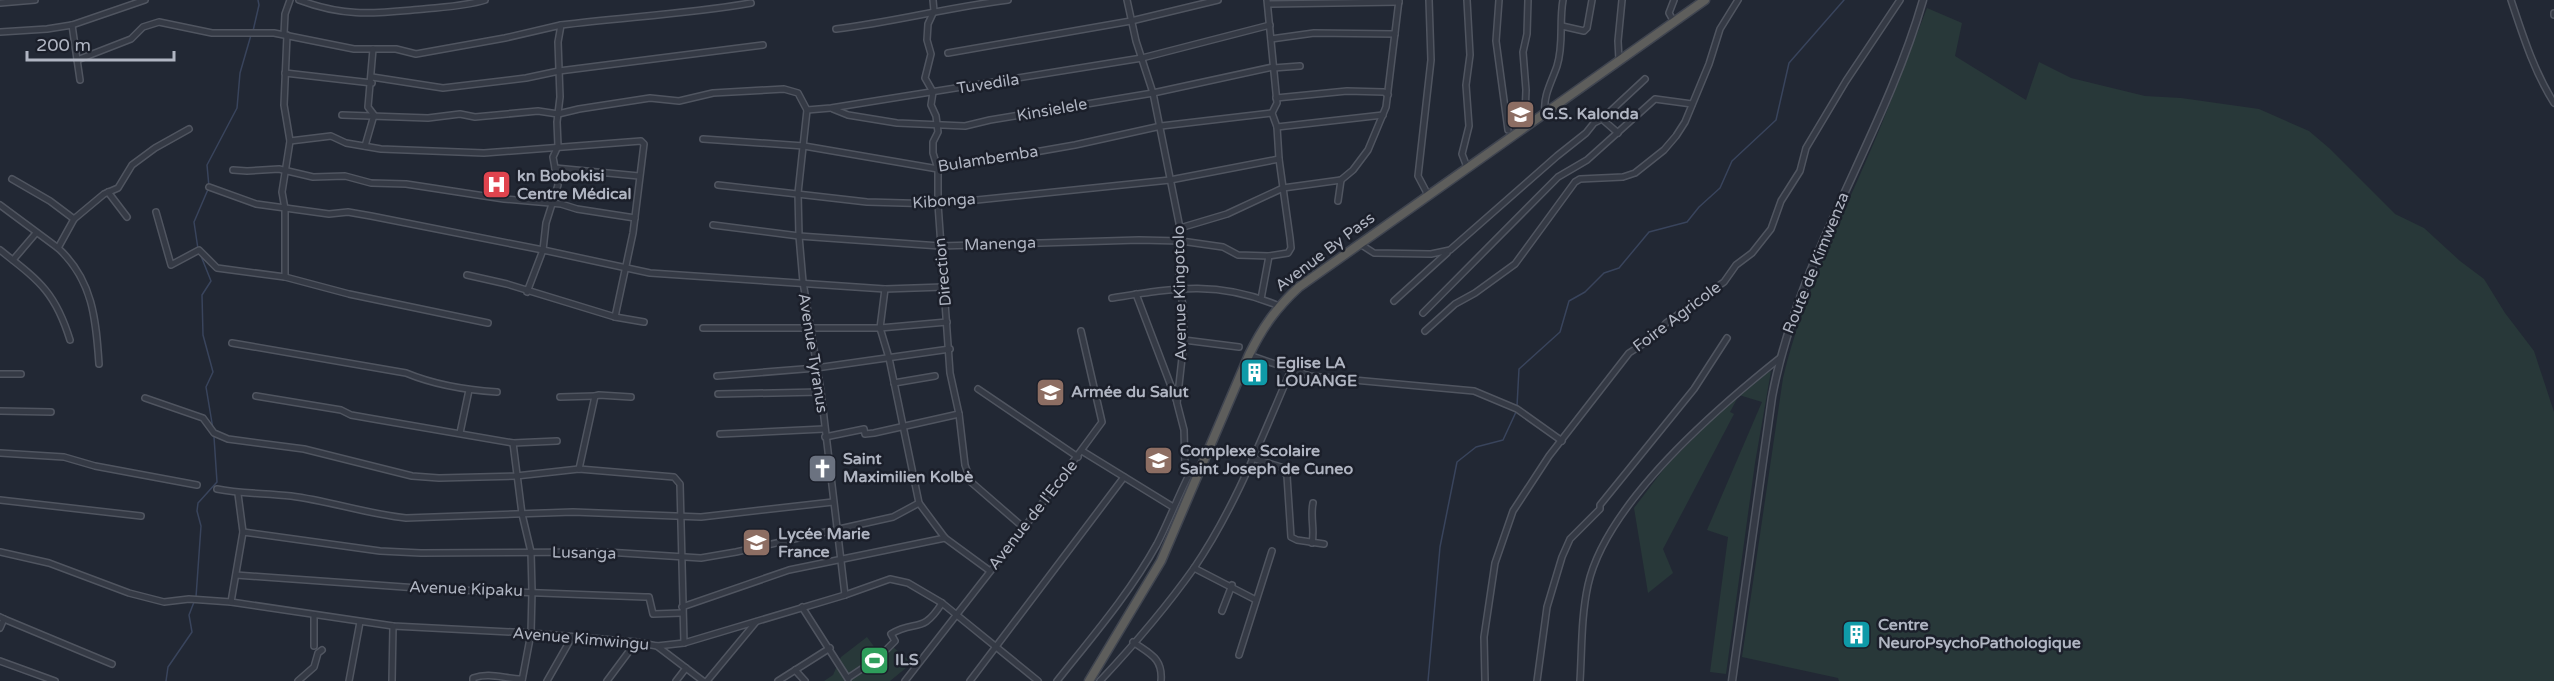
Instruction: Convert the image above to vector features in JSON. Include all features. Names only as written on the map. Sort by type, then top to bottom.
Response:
[{"type":"highway","name":"Avenue By Pass","points":[[1089,681],[1156,572],[1194,475],[1249,355],[1265,323],[1279,306],[1299,287],[1705,0]]},
{"type":"street","points":[[0,3],[35,0]]},
{"type":"street","points":[[0,32],[72,25],[145,0]]},
{"type":"street","points":[[285,277],[285,209],[282,192],[290,141],[285,118],[285,14],[290,0]]},
{"type":"street","points":[[299,0],[340,12],[359,14],[453,6],[485,0]]},
{"type":"street","name":"Direction","points":[[933,0],[934,11],[928,24],[927,40],[931,54],[925,78],[933,92],[931,105],[937,125],[938,136],[932,146],[933,157],[938,169],[940,246],[950,349],[950,373],[959,414],[965,465],[971,482],[1024,528]]},
{"type":"street","points":[[836,29],[1008,0]]},
{"type":"street","name":"Avenue Kingotolo","points":[[1127,0],[1161,126],[1180,228],[1179,287],[1183,305],[1184,340],[1177,403],[1184,430],[1185,464],[1194,475]]},
{"type":"street","points":[[948,53],[1131,21],[1218,0]]},
{"type":"street","points":[[1428,195],[1418,177],[1431,60],[1429,0]]},
{"type":"street","points":[[1467,0],[1470,55],[1466,85],[1469,126],[1462,154],[1467,167]]},
{"type":"street","points":[[1499,0],[1496,41],[1508,130]]},
{"type":"street","points":[[1527,124],[1523,52],[1527,34],[1528,0]]},
{"type":"street","points":[[1545,111],[1545,100],[1558,62],[1563,0]]},
{"type":"street","points":[[1562,26],[1584,31],[1587,28],[1592,0]]},
{"type":"street","points":[[1619,60],[1618,41],[1622,0]]},
{"type":"street","points":[[1674,0],[1669,13],[1674,22]]},
{"type":"street","points":[[1425,331],[1455,304],[1475,293],[1515,264],[1575,182],[1580,179],[1629,175],[1664,150],[1685,122],[1713,54],[1720,29],[1738,0]]},
{"type":"street","name":"Foire Agricole","points":[[1485,681],[1485,626],[1500,546],[1510,526],[1512,513],[1549,456],[1630,352],[1654,336],[1666,323],[1714,290],[1732,273],[1736,265],[1755,249],[1771,229],[1781,201],[1800,171],[1806,148],[1851,72],[1900,0]]},
{"type":"street","name":"Route de Kimwenza","points":[[1732,681],[1772,397],[1780,358],[1798,301],[1906,51],[1923,0]]},
{"type":"street","points":[[2511,0],[2522,36],[2541,82],[2553,100]]},
{"type":"street","points":[[1180,228],[1227,214],[1282,188],[1341,180],[1353,171],[1368,150],[1383,115],[1388,95],[1399,1],[1268,2],[1276,98],[1272,112],[1277,126],[1282,188]]},
{"type":"street","points":[[76,60],[130,39],[143,27],[159,22],[212,33],[274,33],[354,49],[396,49],[419,54],[561,25],[637,15],[708,10],[751,3]]},
{"type":"street","points":[[72,25],[80,80]]},
{"type":"street","points":[[527,292],[543,249],[550,205],[556,195],[558,185],[553,157],[558,146],[561,25]]},
{"type":"street","name":"Tuvedila","points":[[807,110],[1142,58],[1270,25]]},
{"type":"street","points":[[1271,39],[1314,33],[1395,34]]},
{"type":"street","points":[[285,73],[443,88],[763,45]]},
{"type":"street","points":[[373,50],[368,107],[374,115]]},
{"type":"street","name":"Kinsielele","points":[[831,108],[848,115],[897,123],[965,126],[1153,93],[1273,68],[1300,66]]},
{"type":"street","points":[[1394,301],[1645,79]]},
{"type":"street","points":[[342,115],[428,118],[460,114],[475,117],[513,115],[538,111],[558,114],[650,98],[679,101],[713,93],[790,89],[798,93],[807,110]]},
{"type":"street","points":[[1276,98],[1347,91],[1384,92],[1388,95]]},
{"type":"street","points":[[1423,314],[1558,177],[1587,160],[1655,99],[1692,104]]},
{"type":"street","name":"Avenue Tyranus","points":[[807,110],[798,193],[802,282],[821,392],[845,595]]},
{"type":"street","name":"Bulambemba","points":[[703,139],[804,146],[938,169],[1064,147],[1161,126],[1272,112]]},
{"type":"street","points":[[365,146],[374,115]]},
{"type":"street","points":[[1277,126],[1383,115]]},
{"type":"street","points":[[1602,119],[1618,133]]},
{"type":"street","points":[[58,248],[74,219],[108,192],[118,188],[132,165],[189,129]]},
{"type":"street","points":[[290,141],[330,136],[346,143],[381,149],[484,153],[641,141],[644,144],[631,246],[615,317]]},
{"type":"street","name":"Kibonga","points":[[718,185],[867,202],[938,204],[1170,180],[1278,159]]},
{"type":"street","points":[[555,168],[639,176]]},
{"type":"street","points":[[233,170],[285,170],[313,177],[345,176],[371,183],[406,183],[449,192],[527,200],[550,205],[561,204],[577,209],[635,218]]},
{"type":"street","points":[[12,179],[34,190],[74,219]]},
{"type":"street","points":[[1338,201],[1341,180]]},
{"type":"street","points":[[209,187],[256,204],[329,214],[351,213],[543,249],[650,273],[885,289],[944,287]]},
{"type":"street","name":"Manenga","points":[[713,225],[799,237],[940,246],[1139,240],[1181,241],[1223,247],[1238,255],[1269,256],[1284,254],[1291,248],[1282,188]]},
{"type":"street","points":[[108,192],[127,217]]},
{"type":"street","points":[[0,205],[58,248],[82,279],[92,301],[99,364]]},
{"type":"street","points":[[156,212],[171,265],[199,250],[217,268],[285,277],[350,294],[488,323]]},
{"type":"street","points":[[13,260],[36,233]]},
{"type":"street","points":[[1360,244],[1374,253],[1431,254],[1450,250]]},
{"type":"street","points":[[0,250],[42,282],[52,296],[70,340]]},
{"type":"street","points":[[1262,299],[1269,256]]},
{"type":"street","points":[[467,275],[507,284],[527,292],[598,310],[615,317],[644,322]]},
{"type":"street","points":[[1112,298],[1179,287],[1226,290],[1279,306]]},
{"type":"street","points":[[885,289],[880,328],[889,358],[919,503],[945,538],[990,572]]},
{"type":"street","points":[[1136,294],[1177,403]]},
{"type":"street","points":[[703,328],[880,328],[947,322]]},
{"type":"street","name":"Avenue de l'Ecole","points":[[905,681],[1024,528],[1103,421],[1081,331]]},
{"type":"street","points":[[1537,681],[1547,607],[1569,542],[1583,524],[1600,509],[1694,389],[1727,338]]},
{"type":"street","points":[[1184,340],[1239,347]]},
{"type":"street","points":[[232,343],[406,373],[426,381],[469,390],[497,392]]},
{"type":"street","points":[[717,376],[816,368],[950,349]]},
{"type":"street","points":[[1249,355],[1291,370],[1326,378],[1474,391],[1517,410],[1562,441]]},
{"type":"street","points":[[1580,681],[1581,638],[1588,586],[1599,557],[1619,517],[1661,466],[1742,389],[1780,358]]},
{"type":"street","points":[[1100,681],[1194,568],[1235,495],[1291,370]]},
{"type":"street","points":[[0,374],[21,374]]},
{"type":"street","points":[[894,383],[934,376]]},
{"type":"street","points":[[978,389],[1078,457]]},
{"type":"street","points":[[460,434],[469,390]]},
{"type":"street","points":[[717,394],[821,392]]},
{"type":"street","points":[[560,397],[599,394],[631,397]]},
{"type":"street","points":[[256,396],[513,443],[557,441]]},
{"type":"street","points":[[579,469],[595,396]]},
{"type":"street","points":[[145,398],[203,418],[214,433],[228,439],[304,449],[412,476],[439,478],[516,476],[579,469],[674,477],[680,484],[684,642]]},
{"type":"street","points":[[0,411],[51,412]]},
{"type":"street","points":[[825,437],[864,429],[865,434],[959,414]]},
{"type":"street","points":[[720,434],[824,429]]},
{"type":"street","points":[[473,681],[473,678],[492,675],[522,680],[531,633],[531,552],[522,514],[513,443]]},
{"type":"street","points":[[1082,451],[1173,507]]},
{"type":"street","points":[[0,453],[64,457],[95,466],[197,485]]},
{"type":"street","points":[[1252,458],[1281,467],[1287,476],[1290,485],[1291,537],[1324,544]]},
{"type":"street","points":[[1058,681],[1145,563],[1173,507],[1194,475]]},
{"type":"street","points":[[970,681],[1124,477]]},
{"type":"street","points":[[217,489],[238,494],[291,496],[406,518],[585,512],[714,517],[833,502]]},
{"type":"street","points":[[231,602],[243,532],[238,494]]},
{"type":"street","points":[[0,500],[141,516]]},
{"type":"street","name":"Lusanga","points":[[243,532],[380,551],[421,553],[606,552],[681,558],[736,552],[893,518],[919,503]]},
{"type":"street","points":[[1312,543],[1313,503]]},
{"type":"street","points":[[682,610],[789,570],[945,538]]},
{"type":"street","points":[[1239,655],[1272,551]]},
{"type":"street","name":"Avenue Kimwingu","points":[[0,552],[49,563],[152,600],[172,602],[189,599],[231,602],[393,626],[531,633],[636,642],[657,646],[684,642],[845,595],[890,579],[908,583],[942,603],[1038,681]]},
{"type":"street","points":[[1194,568],[1232,585],[1256,600]]},
{"type":"street","name":"Avenue Kipaku","points":[[236,575],[432,590],[532,591],[649,597],[653,614],[682,610]]},
{"type":"street","points":[[1222,611],[1232,585]]},
{"type":"street","points":[[802,607],[849,680],[896,641],[891,634],[924,624],[935,615],[942,603]]},
{"type":"street","points":[[314,615],[314,646]]},
{"type":"street","points":[[0,628],[2,618],[112,664]]},
{"type":"street","points":[[657,646],[705,681],[757,621]]},
{"type":"street","points":[[350,681],[360,622]]},
{"type":"street","points":[[392,681],[393,626]]},
{"type":"street","points":[[547,681],[572,637]]},
{"type":"street","points":[[607,681],[636,642]]},
{"type":"street","points":[[1133,642],[1158,660],[1161,667],[1161,681]]},
{"type":"street","points":[[778,681],[830,648]]},
{"type":"street","points":[[298,681],[314,666],[318,653],[322,650]]},
{"type":"street","points":[[0,661],[55,681]]},
{"type":"street","points":[[676,681],[686,668]]},
{"type":"street","points":[[795,670],[805,681]]},
{"type":"shaded area","points":[[1927,8],[1962,23],[1955,56],[2026,100],[2039,62],[2071,78],[2145,96],[2181,98],[2259,109],[2309,131],[2395,214],[2424,228],[2460,261],[2484,279],[2505,313],[2534,351],[2554,412],[2554,681],[1839,681],[1838,678],[1742,657],[1783,378],[1790,350],[1820,268],[1882,123]]},
{"type":"shaded area","points":[[1771,371],[1755,463],[1726,674],[1710,672],[1728,537],[1707,530],[1762,402],[1739,395],[1730,412],[1734,414],[1663,549],[1673,573],[1648,593],[1634,508],[1666,466],[1751,381]]},
{"type":"shaded area","name":"ILS","points":[[867,637],[878,652],[893,647],[912,663],[890,681],[824,681],[833,675],[841,657]]},
{"type":"waterway","points":[[253,31],[258,0]]},
{"type":"waterway","points":[[1517,406],[1519,369],[1560,332],[1569,301],[1585,292],[1604,273],[1619,268],[1649,232],[1687,222],[1699,207],[1720,188],[1732,161],[1776,120],[1789,63],[1844,0]]},
{"type":"waterway","points":[[198,249],[194,222],[209,187],[207,165],[237,108],[240,73],[251,35]]},
{"type":"waterway","points":[[201,256],[211,281],[202,295],[203,335],[213,372],[206,387],[213,429]]},
{"type":"waterway","points":[[1428,681],[1440,547],[1457,462],[1476,447],[1503,440],[1516,412]]},
{"type":"waterway","points":[[196,597],[201,526],[197,511],[198,503],[217,482],[214,437]]},
{"type":"waterway","points":[[166,681],[168,667],[192,632],[189,615],[194,602]]},
{"type":"place","name":"G.S. Kalonda","points":[[1521,114]]},
{"type":"place","name":"kn Bobokisi Centre Médical","points":[[496,185]]},
{"type":"place","name":"Eglise LA LOUANGE","points":[[1255,372]]},
{"type":"place","name":"Armée du Salut","points":[[1050,392]]},
{"type":"place","name":"Complexe Scolaire Saint Joseph de Cuneo","points":[[1159,460]]},
{"type":"place","name":"Saint Maximilien Kolbè","points":[[822,468]]},
{"type":"place","name":"Lycée Marie France","points":[[757,543]]},
{"type":"place","name":"Centre NeuroPsychoPathologique","points":[[1857,634]]},
{"type":"place","name":"ILS","points":[[874,660]]}]
